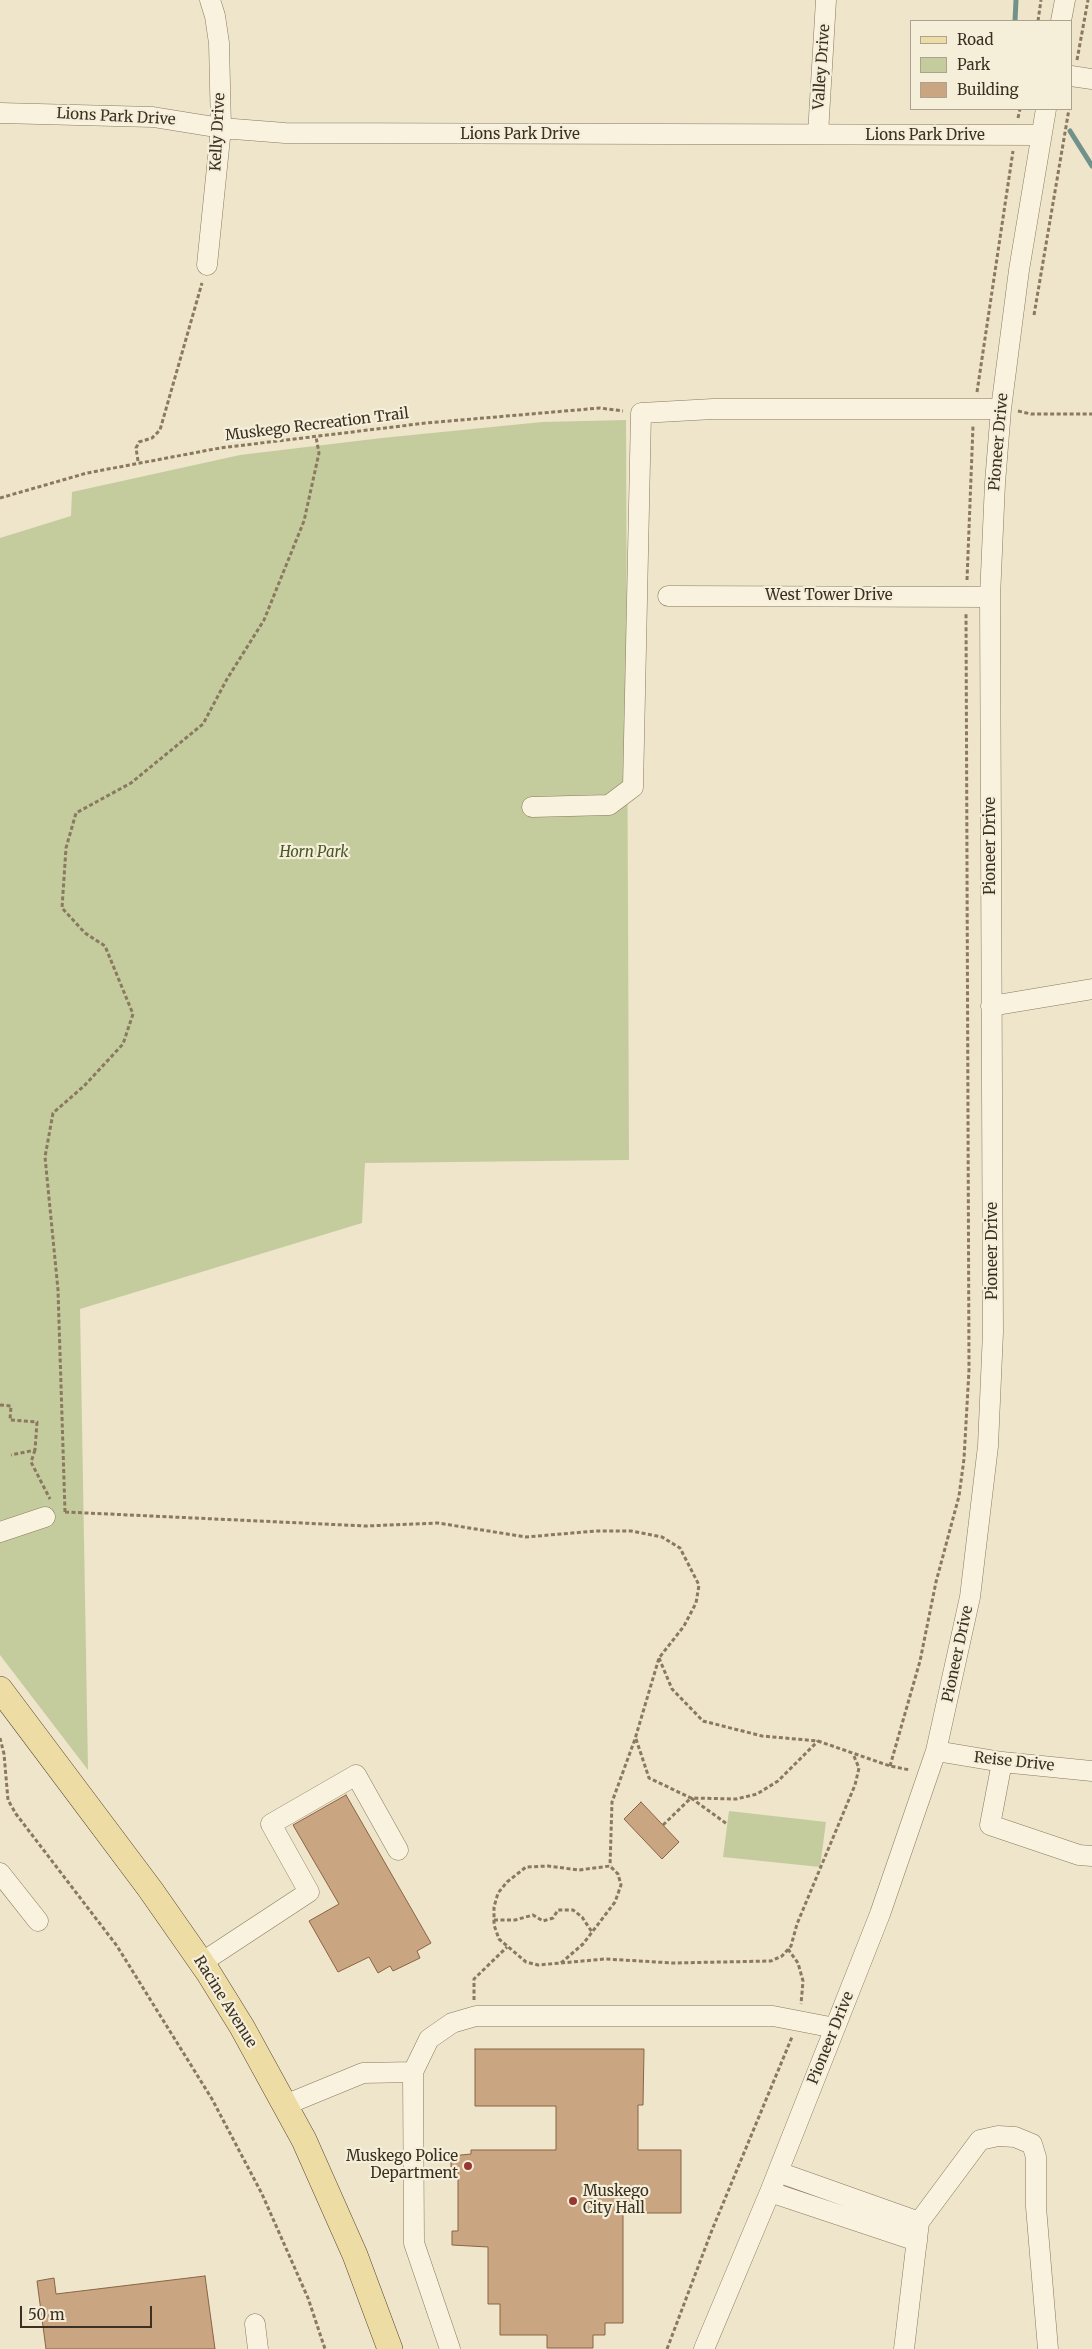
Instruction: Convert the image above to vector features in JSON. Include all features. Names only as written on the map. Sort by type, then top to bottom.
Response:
[{"type":"main road","name":"Racine Avenue","points":[[0,1690],[150,1889],[242,2027],[304,2140],[355,2255],[390,2349]]},
{"type":"street","name":"Kelly Drive","points":[[207,265],[221,128],[220,43],[210,0]]},
{"type":"street","name":"Valley Drive","points":[[818,134],[826,0]]},
{"type":"street","points":[[1061,20],[1065,0]]},
{"type":"street","points":[[1074,67],[1092,79]]},
{"type":"street","name":"Pioneer Drive","points":[[704,2349],[770,2192],[880,1914],[936,1751],[970,1597],[988,1446],[993,1322],[990,598],[995,483],[1000,409],[1019,270],[1046,110]]},
{"type":"street","name":"Lions Park Drive","points":[[0,113],[153,117],[221,128],[285,133],[1041,135]]},
{"type":"street","points":[[532,806],[609,805],[632,787],[641,413],[713,409],[1000,409]]},
{"type":"street","name":"West Tower Drive","points":[[668,596],[990,598]]},
{"type":"street","points":[[991,1006],[1092,989]]},
{"type":"street","points":[[0,1532],[52,1515]]},
{"type":"street","name":"Reise Drive","points":[[936,1751],[1002,1762],[1092,1771]]},
{"type":"street","points":[[1002,1762],[990,1825],[1079,1855],[1092,1856]]},
{"type":"street","points":[[201,1963],[309,1892],[271,1824],[356,1775],[398,1850]]},
{"type":"street","points":[[0,1873],[38,1921]]},
{"type":"street","points":[[450,2349],[414,2243],[412,2072],[429,2040],[452,2023],[476,2016],[773,2016],[797,2019],[835,2028]]},
{"type":"street","points":[[285,2104],[362,2073],[412,2072]]},
{"type":"street","points":[[904,2349],[918,2232],[980,2140],[998,2136],[1015,2137],[1032,2144],[1036,2157],[1036,2207],[1048,2349]]},
{"type":"street","points":[[778,2172],[918,2232]]},
{"type":"street","points":[[770,2192],[918,2232]]},
{"type":"street","points":[[255,2324],[258,2349]]},
{"type":"path","points":[[1038,20],[1041,0]]},
{"type":"path","points":[[1074,67],[1088,0]]},
{"type":"path","points":[[1019,116],[1020,110]]},
{"type":"path","points":[[1034,317],[1069,110]]},
{"type":"path","points":[[976,392],[1012,154]]},
{"type":"path","points":[[138,462],[136,448],[139,442],[152,438],[160,430],[207,265]]},
{"type":"path","name":"Muskego Recreation Trail","points":[[0,498],[87,473],[220,448],[426,422],[600,408],[641,413]]},
{"type":"path","points":[[1000,409],[1031,414],[1092,414]]},
{"type":"path","points":[[967,585],[973,422]]},
{"type":"path","points":[[65,1512],[58,1290],[45,1157],[53,1113],[84,1086],[123,1044],[133,1014],[105,946],[85,934],[62,908],[66,848],[76,813],[131,783],[203,724],[264,620],[304,522],[319,453],[316,437]]},
{"type":"path","points":[[890,1766],[920,1661],[936,1582],[959,1496],[964,1459],[969,1370],[966,606]]},
{"type":"path","points":[[0,1405],[11,1406],[10,1420],[37,1422],[31,1462],[52,1515],[65,1512],[366,1526],[438,1523],[526,1536],[596,1531],[631,1531],[662,1537],[680,1548],[699,1585],[696,1603],[684,1626],[659,1658],[635,1739],[612,1802],[610,1866],[618,1874],[621,1886],[615,1902],[583,1944],[562,1964]]},
{"type":"path","points":[[11,1455],[34,1450]]},
{"type":"path","points":[[659,1658],[672,1689],[703,1720],[762,1736],[818,1741],[890,1766],[929,1775]]},
{"type":"path","points":[[0,1738],[4,1754],[8,1800],[16,1814],[117,1946],[212,2099],[262,2194],[308,2298],[325,2349]]},
{"type":"path","points":[[635,1739],[649,1778],[690,1798],[727,1824]]},
{"type":"path","points":[[663,1825],[690,1798],[736,1799],[757,1794],[778,1781],[818,1741]]},
{"type":"path","points":[[610,1866],[579,1870],[548,1866],[526,1868],[507,1882],[498,1893],[494,1907],[494,1920],[499,1939],[526,1962],[538,1965],[605,1959],[672,1964],[771,1961],[782,1956],[788,1949],[833,1834],[855,1785],[859,1768],[853,1754]]},
{"type":"path","points":[[494,1920],[515,1920],[533,1916],[543,1921],[554,1918],[558,1910],[572,1910],[582,1917],[592,1932]]},
{"type":"path","points":[[476,2016],[472,1987],[474,1979],[507,1947]]},
{"type":"path","points":[[667,2349],[712,2230],[786,2054],[797,2019],[803,1994],[803,1981],[795,1956],[788,1949]]},
{"type":"green space","name":"Horn Park","points":[[626,420],[629,1160],[365,1163],[362,1223],[80,1309],[88,1770],[0,1655],[0,538],[71,516],[72,492],[240,455],[542,422]]},
{"type":"green space","points":[[729,1811],[826,1822],[820,1867],[723,1857]]},
{"type":"building","points":[[346,1795],[431,1943],[417,1951],[420,1958],[393,1971],[390,1966],[378,1973],[369,1957],[338,1972],[309,1921],[339,1904],[293,1825]]},
{"type":"building","points":[[641,1802],[679,1842],[662,1859],[624,1819]]},
{"type":"building","name":"Muskego City Hall","points":[[475,2049],[644,2049],[643,2105],[638,2105],[638,2150],[681,2150],[681,2213],[623,2213],[623,2323],[605,2323],[605,2335],[593,2335],[593,2348],[547,2348],[547,2335],[500,2335],[500,2304],[488,2304],[488,2247],[452,2245],[452,2231],[458,2231],[458,2170],[451,2170],[451,2156],[471,2154],[471,2150],[556,2150],[556,2106],[475,2106]]},
{"type":"building","points":[[205,2276],[215,2349],[46,2349],[37,2281],[54,2278],[56,2294]]},
{"type":"waterway","points":[[1015,20],[1016,0]]},
{"type":"waterway","points":[[1070,131],[1092,166]]},
{"type":"place","name":"Muskego Police Department","points":[[468,2166]]},
{"type":"place","name":"Muskego City Hall","points":[[573,2201]]}]
